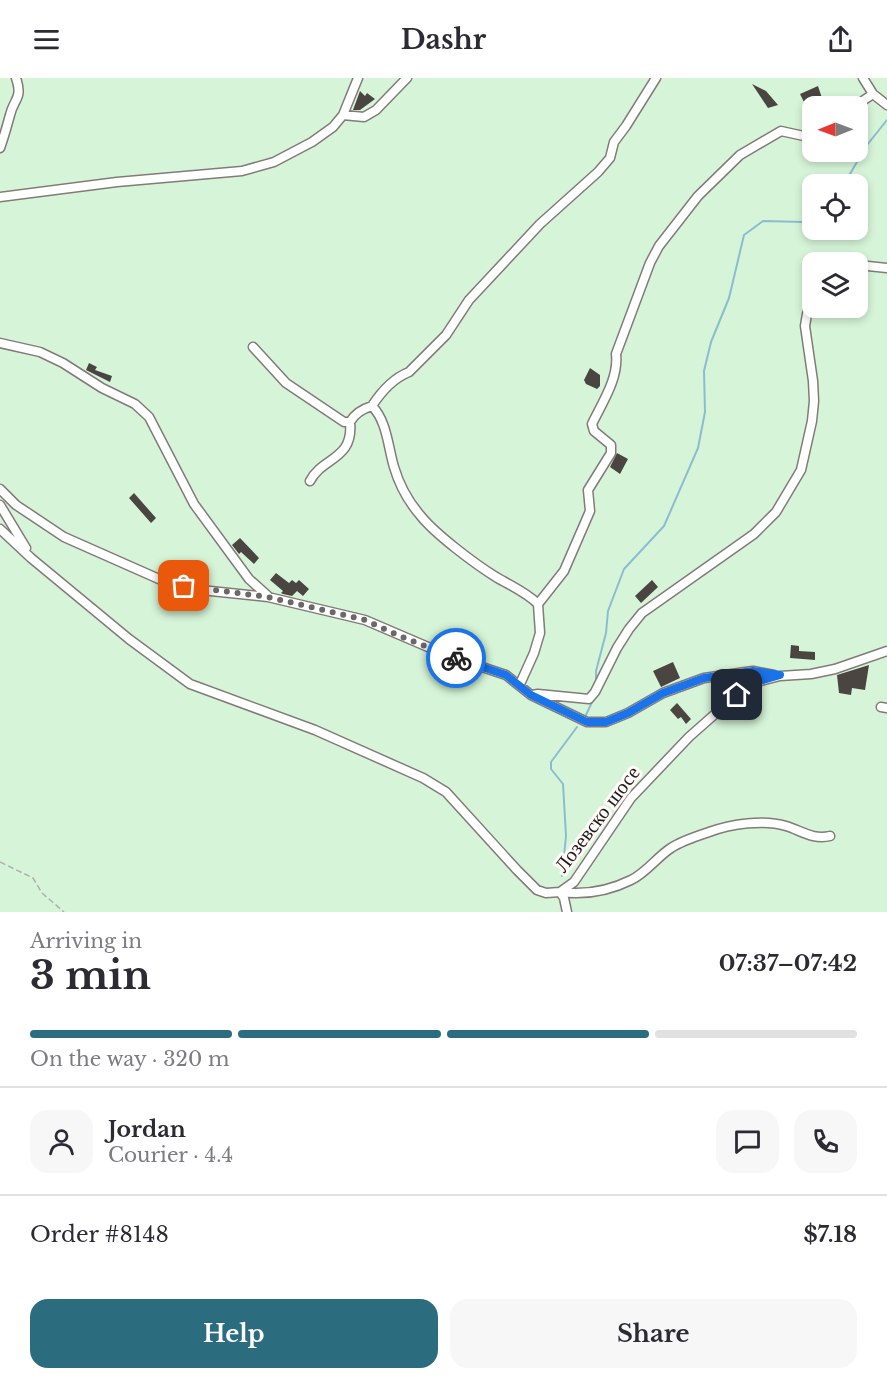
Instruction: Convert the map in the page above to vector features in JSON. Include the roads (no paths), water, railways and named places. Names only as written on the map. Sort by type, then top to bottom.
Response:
[{"type":"street","points":[[0,148],[9,124],[10,114],[19,96],[16,78]]},
{"type":"street","points":[[0,187],[4,197],[117,182],[242,171],[274,162],[333,127],[343,115],[358,78]]},
{"type":"street","points":[[343,115],[364,117],[376,110],[407,78]]},
{"type":"street","points":[[310,481],[314,474],[334,460],[346,447],[351,432],[350,422],[354,415],[372,406],[380,394],[402,375],[409,372],[446,335],[469,300],[540,224],[598,172],[610,158],[614,142],[656,78]]},
{"type":"street","points":[[863,78],[873,94],[886,102]]},
{"type":"street","points":[[868,97],[873,94]]},
{"type":"street","points":[[538,604],[564,571],[590,511],[588,490],[611,453],[611,445],[594,431],[592,424],[610,385],[617,360],[616,354],[650,263],[659,246],[698,196],[740,155],[781,131],[802,136]]},
{"type":"street","points":[[868,266],[887,268]]},
{"type":"street","points":[[531,695],[589,699],[596,692],[629,629],[642,614],[745,541],[776,512],[801,470],[812,421],[813,381],[805,326],[806,318]]},
{"type":"street","points":[[0,343],[40,352],[56,359],[102,388],[135,404],[149,417],[194,504],[249,579],[268,597]]},
{"type":"street","points":[[253,347],[286,383],[333,416],[350,422]]},
{"type":"street","points":[[372,406],[378,412],[383,425],[394,468],[406,497],[421,517],[481,568],[530,596],[538,604],[540,633],[520,684]]},
{"type":"street","points":[[0,489],[16,505],[63,537],[168,583],[201,590],[268,597],[365,620],[449,656],[506,675],[531,695],[587,722],[606,722],[628,713],[663,693],[704,678],[753,671],[780,675]]},
{"type":"street","points":[[0,505],[32,558]]},
{"type":"street","name":"Лозевско шосе","points":[[0,529],[129,639],[190,684],[315,730],[423,778],[446,792],[537,890],[546,893],[560,892],[574,882],[631,798],[664,761],[712,715],[749,684],[780,675],[811,674],[835,669],[887,651]]},
{"type":"street","points":[[560,892],[581,894],[632,880],[671,848],[710,831],[739,825],[771,824],[785,826],[809,836],[821,838],[830,836]]},
{"type":"street","points":[[560,892],[567,912]]},
{"type":"waterway","points":[[850,174],[867,145],[887,120]]},
{"type":"waterway","points":[[596,683],[596,671],[606,633],[608,611],[624,569],[664,526],[698,448],[705,412],[704,371],[711,342],[729,298],[744,235],[763,221],[802,222]]},
{"type":"waterway","points":[[585,717],[594,698]]},
{"type":"waterway","points":[[562,876],[566,836],[563,784],[551,769],[551,762],[577,727]]}]
